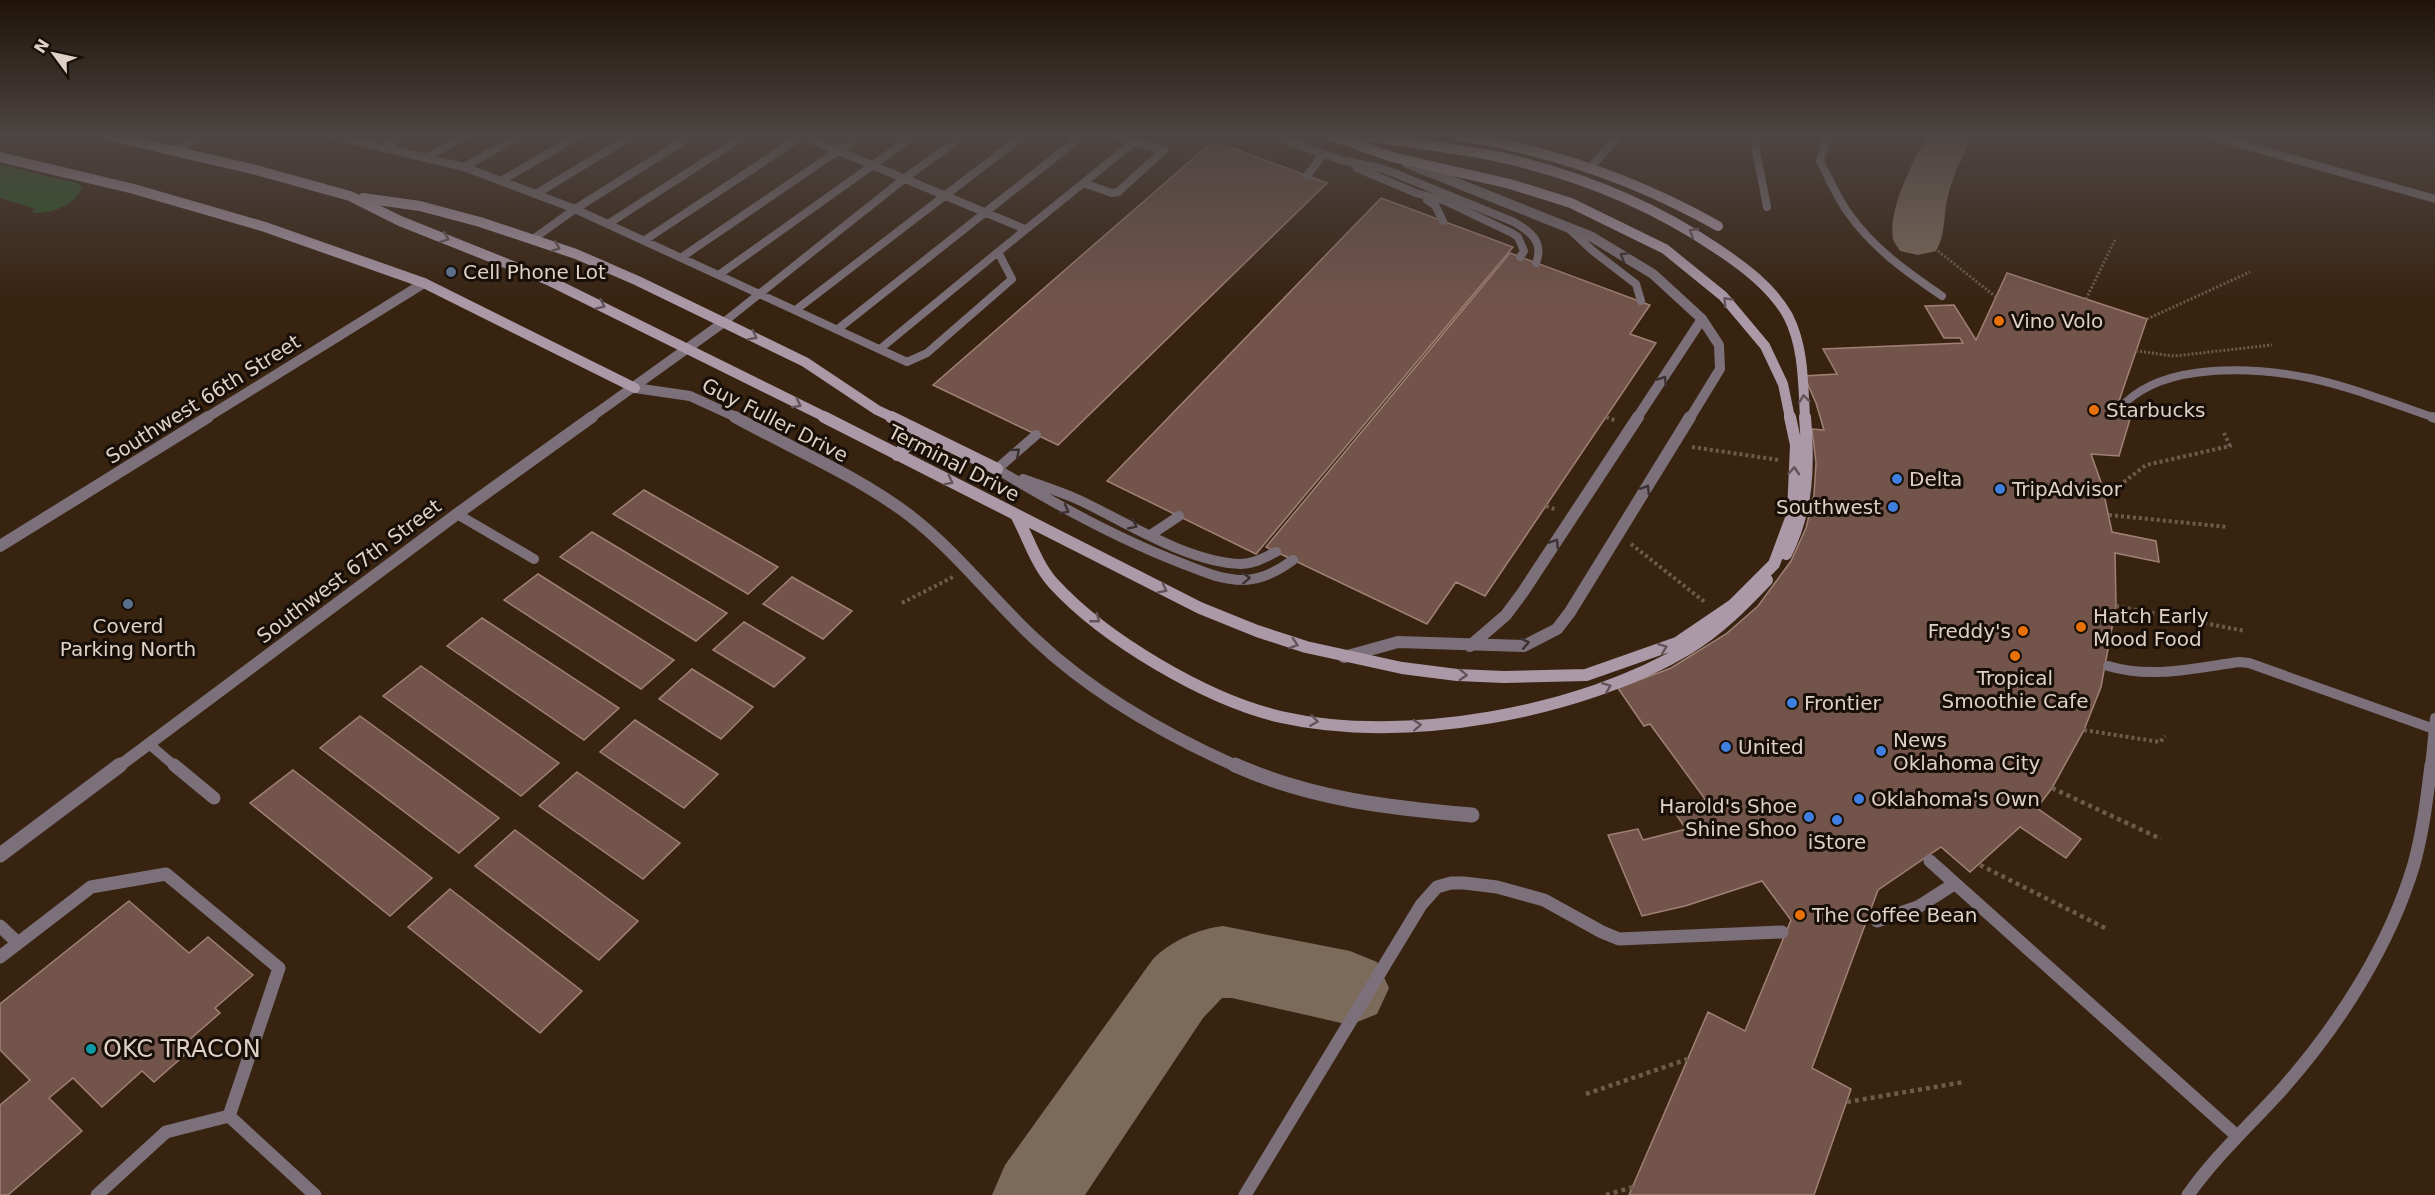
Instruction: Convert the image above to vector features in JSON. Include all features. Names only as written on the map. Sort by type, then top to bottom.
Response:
[{"type":"main road","name":"Guy Fuller Drive","points":[[140,191],[243,221],[424,283],[635,388]]},
{"type":"main road","name":"Terminal Drive","points":[[330,191],[350,196],[400,220],[548,280],[689,348],[1017,515],[1052,581],[1122,640],[1164,666],[1219,695],[1269,714],[1358,726],[1419,726],[1518,714],[1565,702],[1664,662],[1700,642],[1750,602],[1788,551],[1806,500],[1808,448],[1798,350],[1794,330],[1787,314],[1775,297],[1734,261],[1701,237],[1647,207],[1608,191]]},
{"type":"main road","points":[[1017,515],[1200,608],[1257,631],[1343,657],[1457,675],[1586,675],[1677,643],[1733,605],[1774,564],[1792,513],[1796,445],[1783,384],[1765,346],[1723,296],[1665,249],[1571,203],[1532,191]]},
{"type":"main road","points":[[1650,191],[1685,206],[1718,226]]},
{"type":"main road","points":[[350,196],[420,206],[533,239],[638,280],[805,362],[877,410],[997,469]]},
{"type":"main road","points":[[897,455],[922,432]]},
{"type":"street","points":[[1343,657],[1398,642],[1524,646],[1557,629],[1570,612],[1720,369],[1719,345],[1702,319],[1653,274],[1592,237],[1477,191]]},
{"type":"street","name":"Southwest 66th Street","points":[[0,546],[424,283]]},
{"type":"street","points":[[1470,646],[1506,615],[1702,319]]},
{"type":"street","name":"Southwest 67th Street","points":[[0,855],[457,514],[724,322]]},
{"type":"street","name":"Guy Fuller Drive","points":[[635,388],[696,398],[829,467],[899,508],[924,526],[1010,616],[1055,657],[1137,712],[1195,746],[1260,776],[1318,795],[1403,810],[1472,815]]},
{"type":"lane","points":[[527,191],[575,209],[761,292],[907,362],[927,353],[1012,279],[998,252]]},
{"type":"lane","points":[[536,194],[541,191]]},
{"type":"lane","points":[[533,239],[604,191]]},
{"type":"lane","points":[[608,224],[660,191]]},
{"type":"lane","points":[[645,240],[719,191]]},
{"type":"lane","points":[[682,257],[779,191]]},
{"type":"lane","points":[[720,274],[837,191]]},
{"type":"lane","points":[[724,322],[889,191]]},
{"type":"lane","points":[[935,191],[1025,230]]},
{"type":"lane","points":[[797,309],[951,191]]},
{"type":"lane","points":[[838,329],[1012,191]]},
{"type":"lane","points":[[880,349],[1073,191]]},
{"type":"lane","points":[[1410,191],[1445,201],[1512,233],[1522,243],[1524,250],[1520,257]]},
{"type":"lane","points":[[1437,191],[1514,222],[1530,232],[1539,241],[1540,255],[1536,263]]},
{"type":"lane","points":[[1764,191],[1767,207]]},
{"type":"lane","points":[[1836,191],[1848,213],[1886,257],[1942,296]]},
{"type":"lane","points":[[2406,191],[2435,199]]},
{"type":"lane","points":[[1416,193],[1435,205],[1443,221]]},
{"type":"lane","points":[[1566,226],[1593,251],[1636,284],[1641,301]]},
{"type":"lane","points":[[2125,403],[2139,390],[2167,379],[2216,373],[2280,373],[2340,387],[2435,418]]},
{"type":"lane","points":[[997,469],[1036,435]]},
{"type":"lane","points":[[997,469],[1076,498],[1182,548],[1232,563],[1254,562],[1276,552]]},
{"type":"lane","points":[[997,469],[1066,511],[1113,534],[1208,574],[1242,580],[1280,571],[1293,560]]},
{"type":"lane","points":[[457,514],[534,559]]},
{"type":"lane","points":[[1152,534],[1179,516]]},
{"type":"lane","points":[[2108,666],[2127,672],[2147,674],[2239,662],[2249,663],[2434,724],[2422,832],[2398,905],[2376,955],[2351,999],[2321,1041],[2295,1074],[2217,1157],[2188,1195]]},
{"type":"lane","points":[[149,744],[214,798]]},
{"type":"lane","points":[[1930,861],[2237,1136]]},
{"type":"lane","points":[[0,957],[91,887],[166,874],[279,968],[229,1116]]},
{"type":"lane","points":[[1245,1195],[1421,905],[1430,892],[1440,886],[1455,881],[1534,896],[1555,905],[1604,935],[1619,939],[1782,932]]},
{"type":"lane","points":[[1877,921],[1919,908],[1954,884]]},
{"type":"lane","points":[[0,926],[18,943]]},
{"type":"lane","points":[[97,1195],[166,1132],[229,1116]]},
{"type":"lane","points":[[229,1116],[315,1195]]},
{"type":"path","points":[[2086,299],[2115,240]]},
{"type":"path","points":[[1938,251],[1996,297]]},
{"type":"path","points":[[2147,319],[2250,272]]},
{"type":"path","points":[[2136,351],[2174,356],[2272,345]]},
{"type":"path","points":[[2102,485],[2116,488],[2146,465],[2230,446],[2224,433]]},
{"type":"path","points":[[1713,451],[1795,462]]},
{"type":"path","points":[[1546,506],[1572,516]]},
{"type":"path","points":[[2109,515],[2228,527]]},
{"type":"path","points":[[1617,535],[1641,550],[1719,614]]},
{"type":"path","points":[[902,603],[967,570]]},
{"type":"path","points":[[2116,606],[2245,631]]},
{"type":"path","points":[[2084,730],[2160,741],[2165,736]]},
{"type":"path","points":[[2052,788],[2161,839]]},
{"type":"path","points":[[1980,865],[2107,929]]},
{"type":"path","points":[[1587,1094],[1688,1059]]},
{"type":"path","points":[[1847,1102],[1964,1082]]},
{"type":"path","points":[[1606,1195],[1633,1187]]},
{"type":"green space","points":[[0,191],[80,191],[68,204],[53,211],[37,213],[30,212],[36,209],[0,198]]},
{"type":"building","points":[[1156,191],[1319,191],[1058,445],[933,385]]},
{"type":"building","points":[[1381,198],[1513,247],[1256,554],[1107,481]]},
{"type":"building","points":[[1510,253],[1650,305],[1630,334],[1656,343],[1485,596],[1456,582],[1427,624],[1266,547]]},
{"type":"building","points":[[2007,273],[2147,319],[2118,404],[2133,409],[2119,456],[2091,454],[2102,485],[2112,532],[2156,541],[2159,562],[2115,553],[2116,606],[2101,687],[2084,730],[2052,788],[2037,808],[2081,839],[2066,858],[2020,827],[1970,872],[1941,847],[1878,890],[1812,1068],[1851,1089],[1814,1195],[1629,1195],[1708,1012],[1745,1031],[1791,920],[1762,881],[1685,906],[1642,916],[1608,835],[1638,829],[1643,840],[1686,829],[1673,810],[1705,799],[1650,724],[1644,726],[1618,688],[1671,668],[1726,634],[1758,606],[1791,561],[1806,528],[1814,495],[1816,463],[1812,429],[1824,430],[1816,403],[1804,376],[1837,374],[1823,349],[1963,343],[1960,338],[1944,338],[1925,306],[1954,305],[1976,340]]},
{"type":"building","points":[[644,490],[778,567],[748,594],[613,514]]},
{"type":"building","points":[[592,532],[727,613],[696,641],[560,557]]},
{"type":"building","points":[[538,574],[674,660],[641,689],[504,600]]},
{"type":"building","points":[[792,577],[852,611],[823,639],[763,604]]},
{"type":"building","points":[[482,618],[619,708],[584,740],[447,646]]},
{"type":"building","points":[[744,622],[805,658],[774,687],[713,650]]},
{"type":"building","points":[[421,666],[559,763],[521,796],[383,696]]},
{"type":"building","points":[[692,669],[753,707],[721,739],[659,699]]},
{"type":"building","points":[[360,716],[499,818],[459,853],[320,748]]},
{"type":"building","points":[[635,720],[718,774],[684,808],[600,752]]},
{"type":"building","points":[[293,770],[432,878],[390,916],[250,803]]},
{"type":"building","points":[[577,772],[680,843],[643,879],[539,806]]},
{"type":"building","points":[[515,830],[638,921],[599,960],[475,866]]},
{"type":"building","points":[[450,889],[582,991],[540,1033],[408,927]]},
{"type":"building","name":"OKC TRACON","points":[[129,901],[189,953],[208,937],[253,975],[215,1008],[220,1013],[181,1047],[187,1053],[154,1082],[142,1071],[102,1107],[73,1078],[49,1098],[82,1131],[8,1195],[0,1195],[0,1105],[30,1080],[0,1050],[0,1004]]},
{"type":"taxiway","points":[[1918,240],[1920,211],[1925,191]]},
{"type":"taxiway","points":[[1035,1195],[1175,992],[1199,969],[1215,963],[1232,962],[1350,988]]},
{"type":"place","name":"Cell Phone Lot","points":[[451,272]]},
{"type":"place","name":"Vino Volo","points":[[1999,321]]},
{"type":"place","name":"Starbucks","points":[[2094,410]]},
{"type":"place","name":"Delta","points":[[1897,479]]},
{"type":"place","name":"TripAdvisor","points":[[2000,489]]},
{"type":"place","name":"Southwest","points":[[1893,507]]},
{"type":"place","name":"Coverd Parking North","points":[[128,604]]},
{"type":"place","name":"Hatch Early Mood Food","points":[[2081,627]]},
{"type":"place","name":"Freddy's","points":[[2023,631]]},
{"type":"place","name":"Tropical Smoothie Cafe","points":[[2015,656]]},
{"type":"place","name":"Frontier","points":[[1792,703]]},
{"type":"place","name":"United","points":[[1726,747]]},
{"type":"place","name":"News Oklahoma City","points":[[1881,751]]},
{"type":"place","name":"Oklahoma's Own","points":[[1859,799]]},
{"type":"place","name":"Harold's Shoe Shine Shoo","points":[[1809,817]]},
{"type":"place","name":"iStore","points":[[1837,820]]},
{"type":"place","name":"The Coffee Bean","points":[[1800,915]]},
{"type":"place","name":"OKC TRACON","points":[[91,1049]]}]
